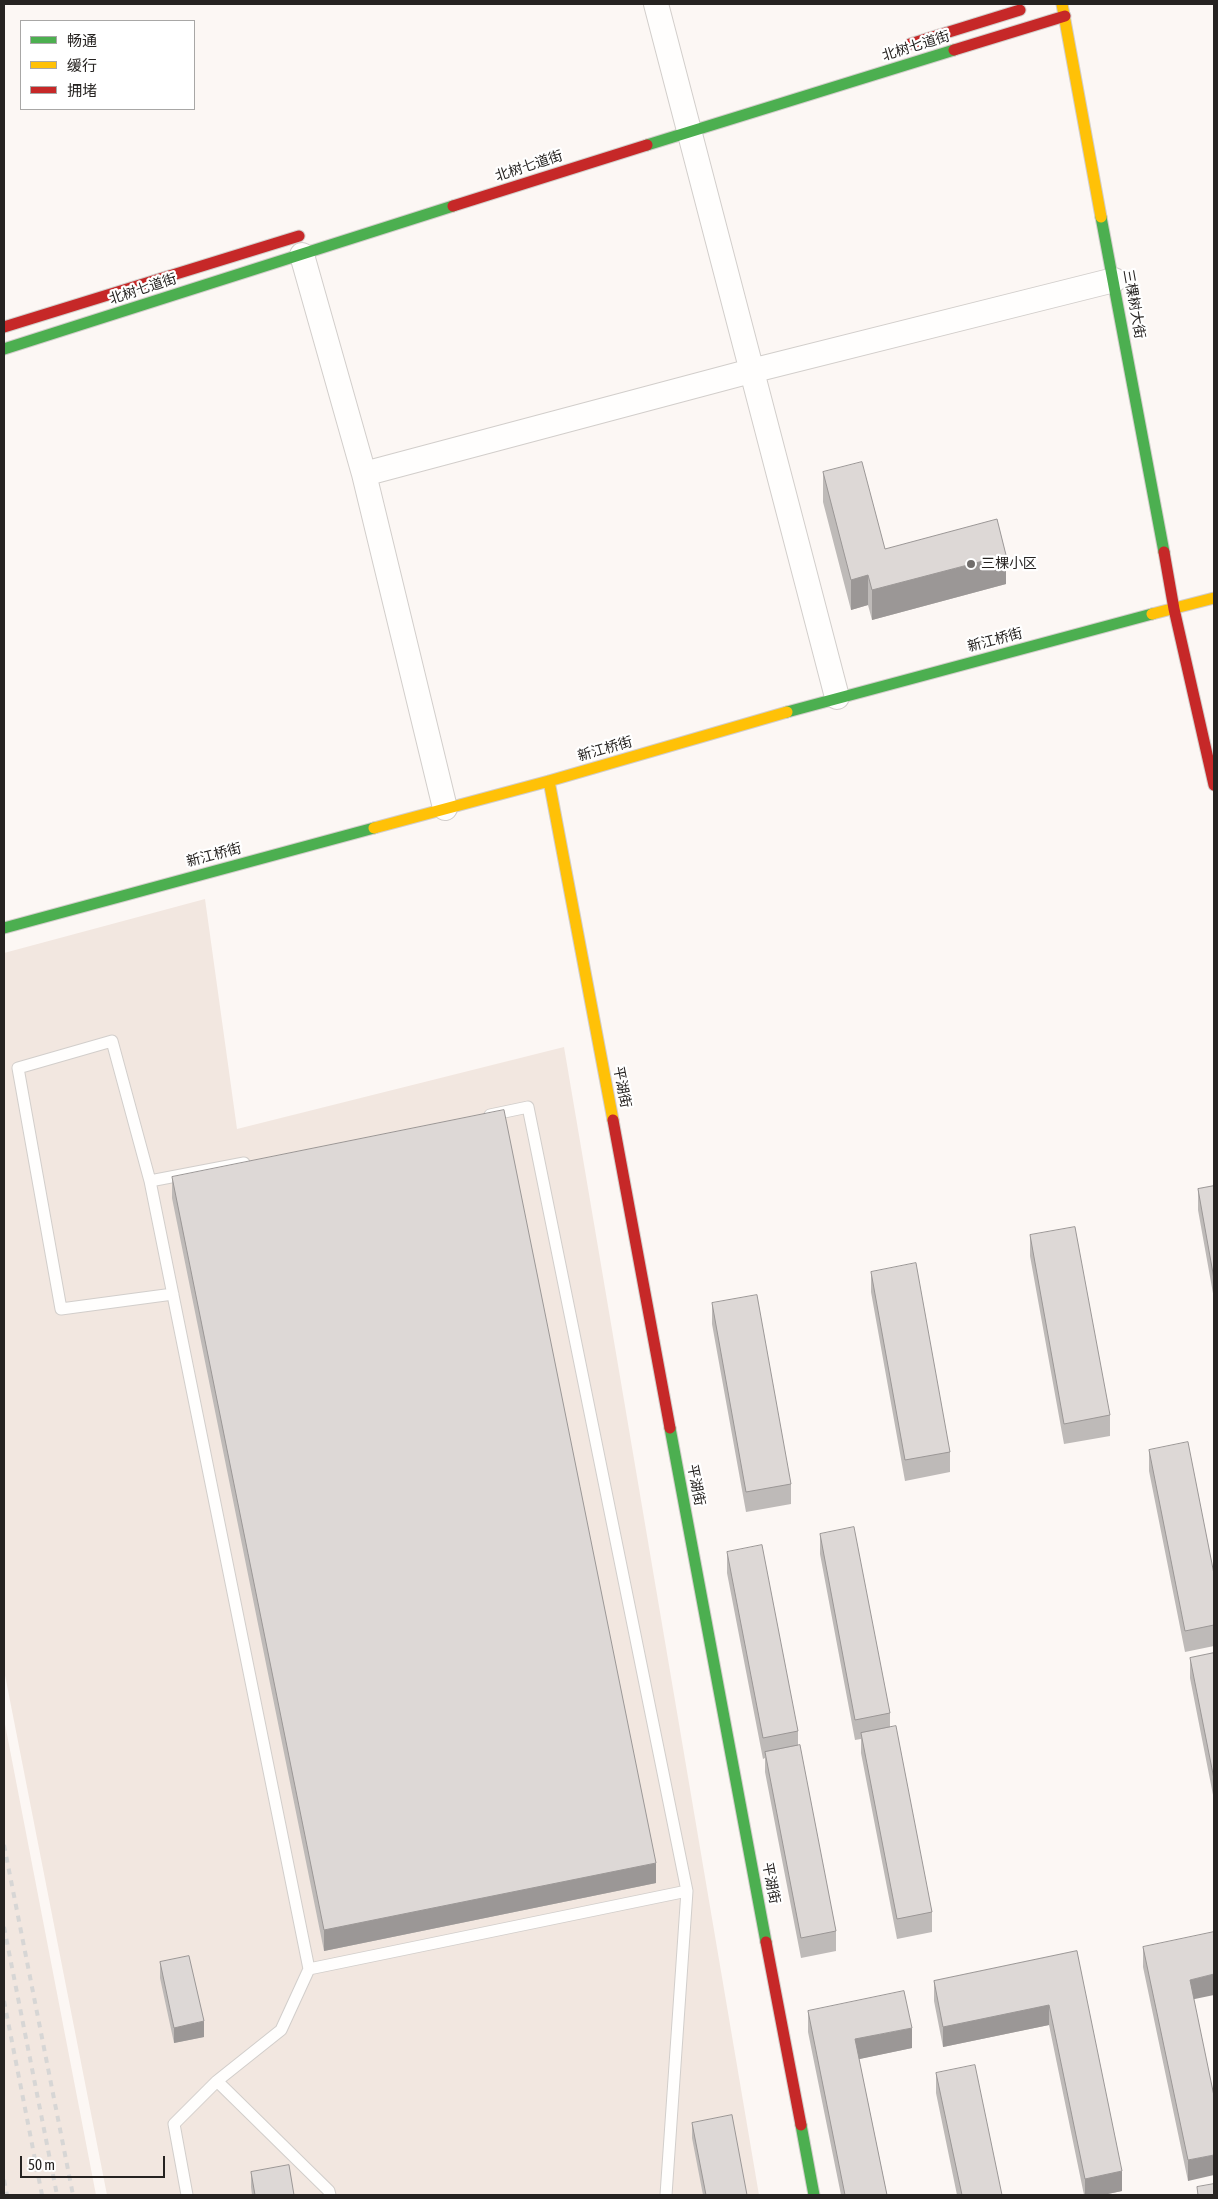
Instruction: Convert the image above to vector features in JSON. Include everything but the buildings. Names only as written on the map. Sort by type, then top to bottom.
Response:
[{"type":"street","points":[[656,4],[837,697]]},
{"type":"street","name":"三棵树大街","points":[[1062,4],[1174,609],[1214,786]]},
{"type":"street","name":"北树七道街","points":[[901,47],[1034,6]]},
{"type":"street","name":"北树七道街","points":[[4,349],[305,244],[686,120],[1065,16]]},
{"type":"street","points":[[305,244],[364,474],[445,808]]},
{"type":"street","name":"北树七道街","points":[[4,327],[305,244]]},
{"type":"street","points":[[364,474],[751,371],[1114,280]]},
{"type":"street","name":"新江桥街","points":[[4,928],[549,781],[837,697],[1214,598]]},
{"type":"street","name":"平湖街","points":[[549,781],[814,2195]]},
{"type":"lane","points":[[173,1294],[61,1309],[18,1068],[112,1041],[150,1181],[173,1294],[309,1969],[281,2030],[217,2081],[174,2124],[186,2195]]},
{"type":"lane","points":[[479,1117],[528,1107],[687,1891],[666,2195]]},
{"type":"lane","points":[[150,1181],[256,1160]]},
{"type":"lane","points":[[309,1969],[687,1891]]},
{"type":"lane","points":[[217,2081],[329,2191],[330,2195]]},
{"type":"shaded area","points":[[205,899],[237,1129],[564,1047],[759,2195],[107,2195],[4,1670],[4,953]]},
{"type":"shaded area","points":[[4,1719],[96,2195],[4,2195]]},
{"type":"railway","points":[[4,1845],[73,2195]]},
{"type":"railway","points":[[4,1927],[57,2195]]},
{"type":"railway","points":[[4,2001],[42,2195]]},
{"type":"railway","points":[[4,2180],[7,2195]]},
{"type":"traffic: fast","points":[[647,145],[954,50]]},
{"type":"traffic: fast","points":[[4,349],[453,206]]},
{"type":"traffic: fast","points":[[1101,217],[1164,552]]},
{"type":"traffic: fast","points":[[787,712],[1152,614]]},
{"type":"traffic: fast","points":[[4,928],[374,828]]},
{"type":"traffic: fast","points":[[670,1428],[766,1942]]},
{"type":"traffic: fast","points":[[801,2125],[814,2195]]},
{"type":"traffic: slow","points":[[1062,4],[1101,217]]},
{"type":"traffic: slow","points":[[1152,614],[1214,598]]},
{"type":"traffic: slow","points":[[374,828],[549,781],[787,712]]},
{"type":"traffic: slow","points":[[549,781],[613,1120]]},
{"type":"traffic: jam","points":[[910,44],[1020,10]]},
{"type":"traffic: jam","points":[[954,50],[1065,16]]},
{"type":"traffic: jam","points":[[453,206],[647,145]]},
{"type":"traffic: jam","points":[[4,327],[299,236]]},
{"type":"traffic: jam","points":[[1164,552],[1174,609],[1214,785]]},
{"type":"traffic: jam","points":[[613,1120],[670,1428]]},
{"type":"traffic: jam","points":[[766,1942],[801,2125]]},
{"type":"place","name":"三棵小区","points":[[971,564]]}]
